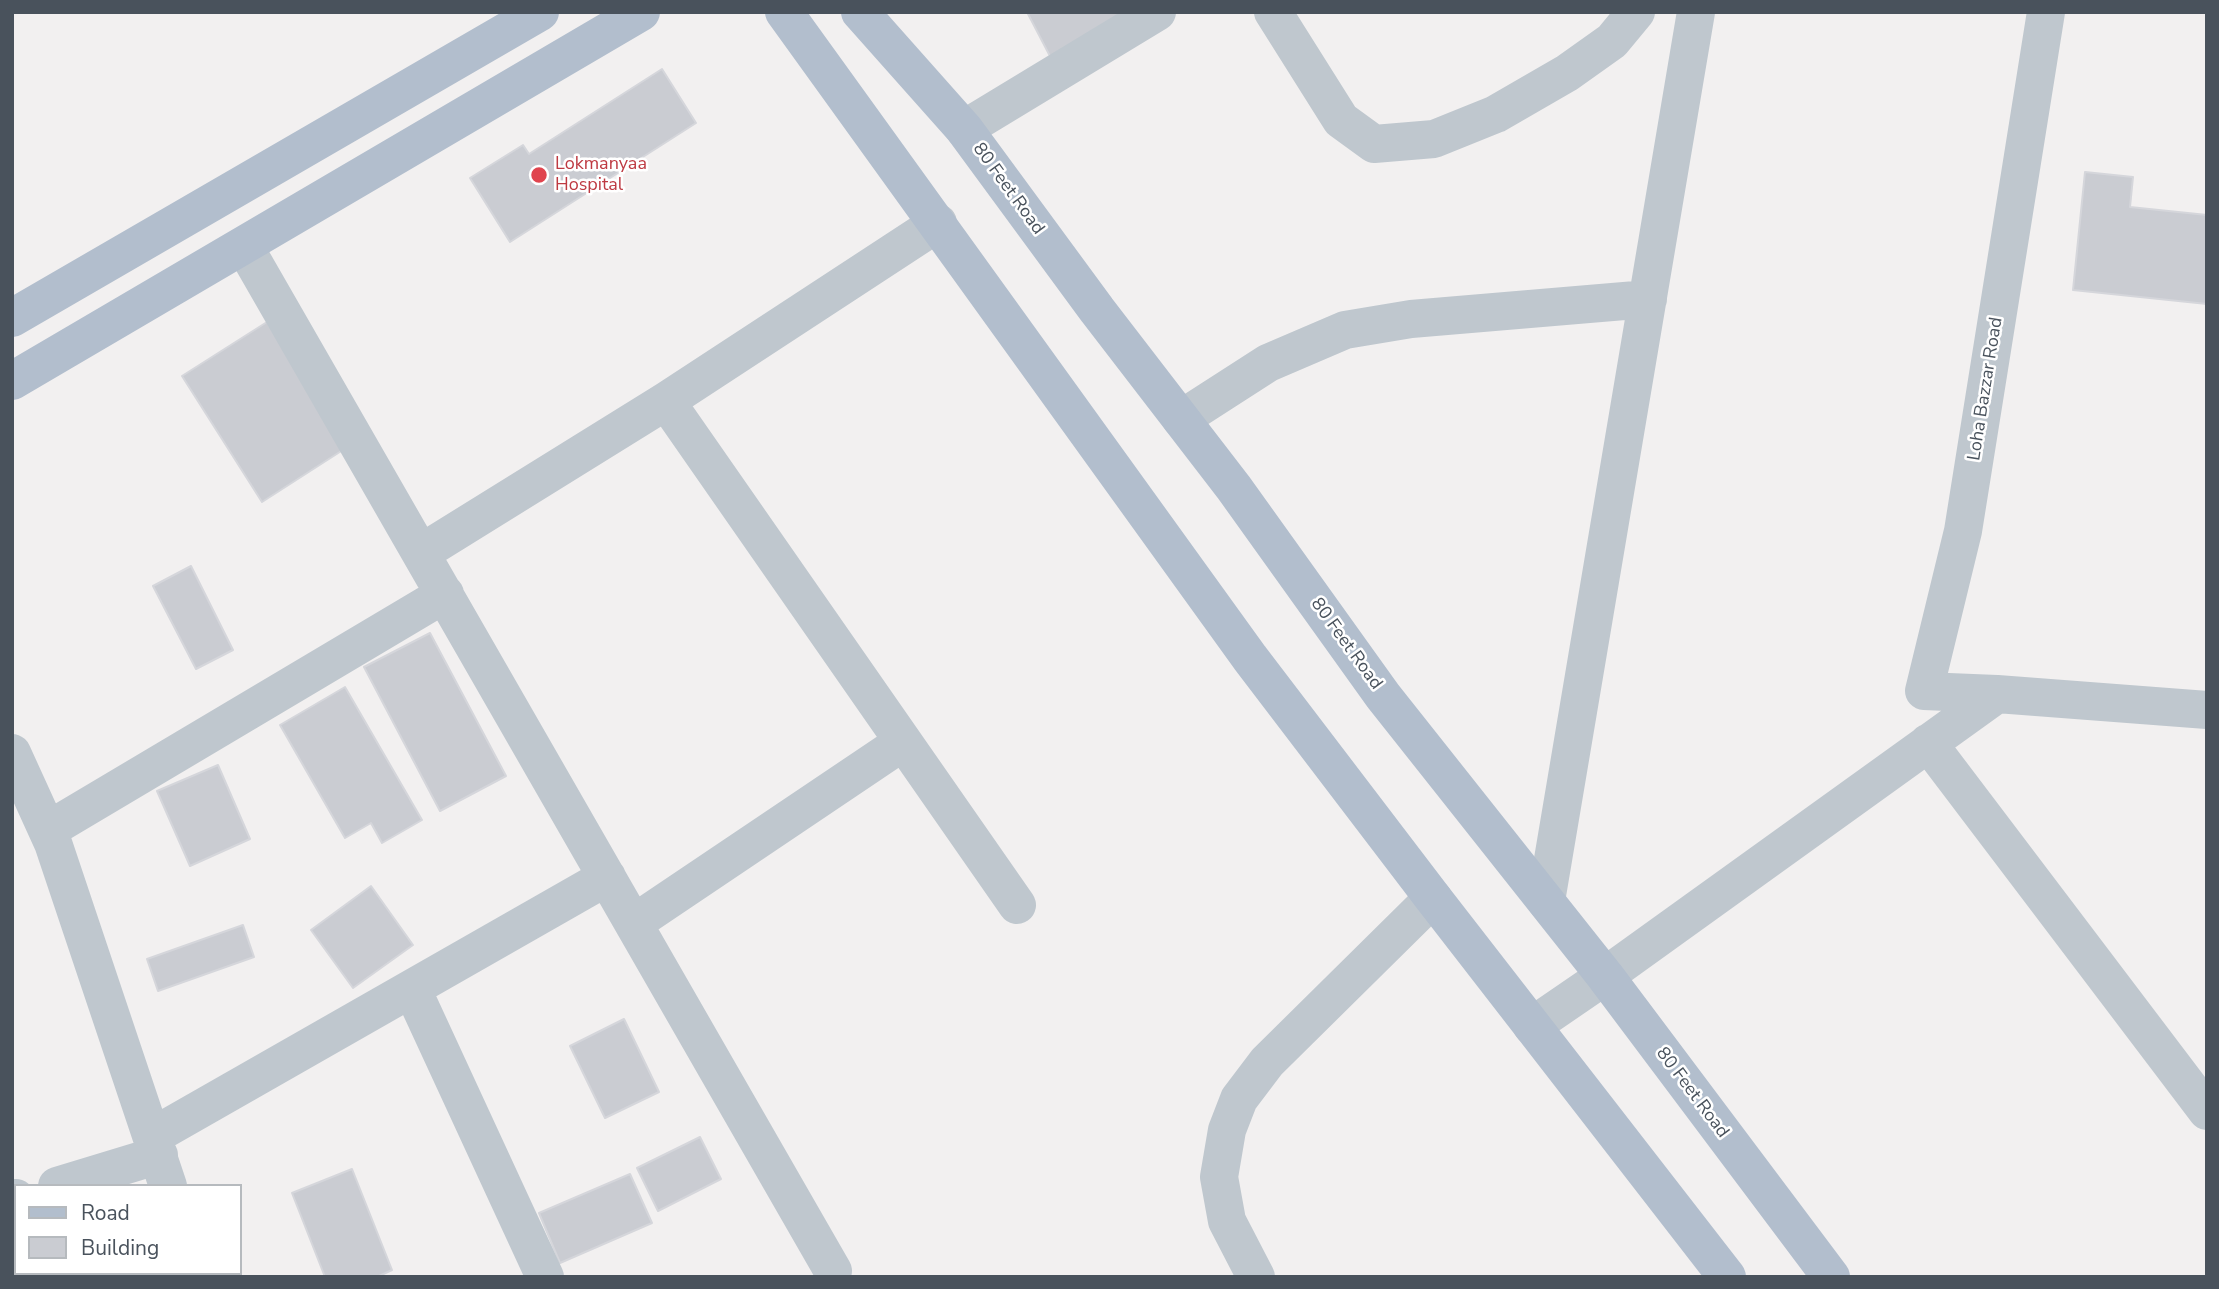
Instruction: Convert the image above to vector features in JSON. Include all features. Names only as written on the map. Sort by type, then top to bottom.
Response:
[{"type":"main road","points":[[12,318],[540,12]]},
{"type":"main road","points":[[12,381],[641,12]]},
{"type":"main road","points":[[784,12],[1250,657],[1727,1277]]},
{"type":"main road","name":"80 Feet Road","points":[[860,12],[964,129],[1097,310],[1234,488],[1383,696],[1605,976],[1831,1277]]},
{"type":"street","points":[[964,129],[1157,12]]},
{"type":"street","points":[[1273,12],[1341,120],[1374,144],[1434,139],[1496,114],[1567,73],[1612,41],[1636,12]]},
{"type":"street","points":[[1546,901],[1696,12]]},
{"type":"street","name":"Loha Bazzar Road","points":[[1997,694],[1924,691],[1963,531],[2046,12]]},
{"type":"street","points":[[421,553],[666,401],[938,223]]},
{"type":"street","points":[[244,246],[833,1271]]},
{"type":"street","points":[[1181,419],[1268,363],[1345,330],[1411,319],[1648,299]]},
{"type":"street","points":[[666,401],[1017,905]]},
{"type":"street","points":[[48,830],[445,594]]},
{"type":"street","points":[[1532,1026],[1997,694],[2207,710]]},
{"type":"street","points":[[634,923],[903,742]]},
{"type":"street","points":[[1928,743],[2207,1111]]},
{"type":"street","points":[[12,753],[48,830],[160,1159]]},
{"type":"street","points":[[65,1184],[160,1159],[412,989],[607,877]]},
{"type":"street","points":[[1256,1277],[1227,1221],[1219,1177],[1227,1130],[1238,1099],[1267,1062],[1433,898]]},
{"type":"street","points":[[412,989],[545,1277]]},
{"type":"building","points":[[1027,12],[1140,12],[1052,60]]},
{"type":"building","points":[[662,69],[696,123],[510,242],[470,178],[523,145],[529,154]]},
{"type":"building","points":[[2085,172],[2133,177],[2130,207],[2207,215],[2207,304],[2073,290]]},
{"type":"building","points":[[267,322],[346,448],[262,502],[182,376]]},
{"type":"building","points":[[191,566],[233,650],[196,669],[153,586]]},
{"type":"building","points":[[430,633],[506,776],[440,811],[364,667]]},
{"type":"building","points":[[345,687],[422,820],[382,843],[371,823],[345,838],[280,725]]},
{"type":"building","points":[[218,765],[250,839],[190,866],[157,791]]},
{"type":"building","points":[[371,886],[413,945],[353,988],[311,930]]},
{"type":"building","points":[[243,925],[254,957],[158,991],[147,959]]},
{"type":"building","points":[[624,1019],[659,1092],[605,1118],[570,1046]]},
{"type":"building","points":[[700,1137],[721,1179],[658,1211],[637,1168]]},
{"type":"building","points":[[352,1169],[392,1270],[377,1277],[325,1277],[292,1193]]},
{"type":"building","points":[[630,1174],[652,1223],[560,1263],[539,1213]]},
{"type":"building","points":[[12,1237],[14,1275],[121,1277],[13,1277]]},
{"type":"place","name":"Lokmanyaa Hospital","points":[[539,175]]}]
